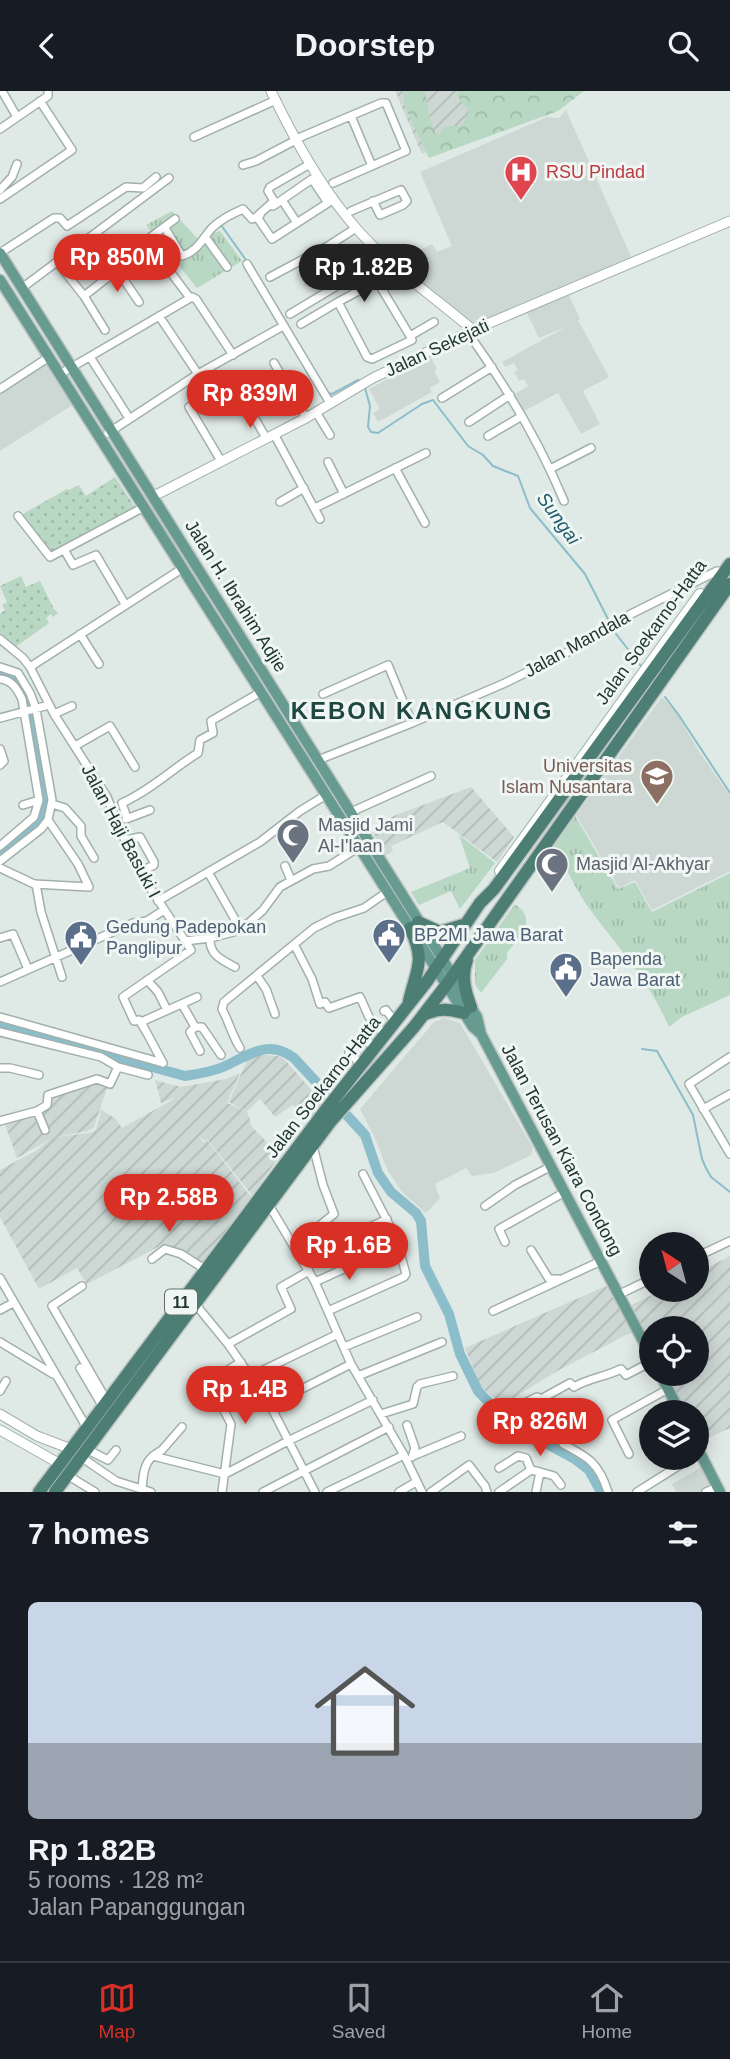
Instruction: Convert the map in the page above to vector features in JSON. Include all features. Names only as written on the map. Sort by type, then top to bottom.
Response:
[{"type":"highway","name":"Jalan Soekarno-Hatta","points":[[348,1090],[361,1064],[439,963],[480,903],[494,889],[730,564]]},
{"type":"highway","name":"Jalan Soekarno-Hatta","points":[[79,1452],[87,1428],[206,1270],[348,1090],[401,1043],[450,980],[730,584]]},
{"type":"highway","points":[[408,1004],[421,964],[414,925],[440,932],[464,925]]},
{"type":"highway","points":[[422,1015],[446,1009],[468,1010],[464,976],[466,964],[479,937]]},
{"type":"highway","name":"Jalan Soekarno-Hatta","points":[[39,1492],[79,1452],[196,1305],[313,1145],[327,1117]]},
{"type":"highway","name":"Jalan Soekarno-Hatta","points":[[55,1492],[63,1470]]},
{"type":"main road","name":"Jalan H. Ibrahim Adjie","points":[[0,253],[351,812],[414,925],[450,980]]},
{"type":"main road","name":"Jalan H. Ibrahim Adjie","points":[[0,280],[3,292],[60,374],[387,892],[414,925]]},
{"type":"main road","name":"Jalan Soekarno-Hatta","points":[[480,903],[529,829],[730,555]]},
{"type":"main road","name":"Jalan Soekarno-Hatta","points":[[493,916],[506,903],[730,592]]},
{"type":"main road","points":[[261,692],[271,684]]},
{"type":"main road","name":"Jalan Terusan Kiara Condong","points":[[450,980],[480,1024],[481,1034],[639,1333]]},
{"type":"main road","points":[[666,1386],[674,1400]]},
{"type":"main road","points":[[707,1470],[719,1490]]},
{"type":"street","points":[[2,91],[17,117]]},
{"type":"street","points":[[0,129],[48,93]]},
{"type":"street","points":[[194,137],[274,96],[331,201]]},
{"type":"street","points":[[0,199],[72,150],[40,101]]},
{"type":"street","points":[[243,165],[384,102],[406,151],[332,183]]},
{"type":"street","points":[[351,116],[372,166]]},
{"type":"street","points":[[0,190],[12,177],[17,164]]},
{"type":"street","points":[[164,228],[182,256],[192,251],[222,220],[241,210],[245,210],[252,219],[255,218],[274,201],[268,191],[270,187],[310,164]]},
{"type":"street","points":[[0,253],[54,218],[60,218],[67,226],[126,187],[143,188],[156,177]]},
{"type":"street","points":[[22,288],[169,178]]},
{"type":"street","points":[[331,201],[272,239],[257,217],[312,179],[385,257],[470,332],[522,416],[551,469],[564,501]]},
{"type":"street","points":[[351,211],[373,201],[401,190],[407,199],[404,205],[380,215],[373,201]]},
{"type":"street","points":[[282,200],[297,223]]},
{"type":"street","points":[[84,296],[135,257],[136,248],[175,219]]},
{"type":"street","name":"Jalan Sekejati","points":[[154,496],[306,418],[361,384],[470,332],[730,221]]},
{"type":"street","points":[[270,277],[356,228]]},
{"type":"street","points":[[206,237],[227,267]]},
{"type":"street","points":[[156,253],[190,298]]},
{"type":"street","points":[[290,314],[385,257]]},
{"type":"street","points":[[58,263],[84,296],[105,330]]},
{"type":"street","points":[[247,264],[330,403]]},
{"type":"street","points":[[118,271],[139,302]]},
{"type":"street","points":[[301,324],[377,281],[420,356]]},
{"type":"street","points":[[60,374],[190,298],[196,299],[233,355]]},
{"type":"street","points":[[338,302],[365,355],[372,359],[380,375]]},
{"type":"street","points":[[159,316],[198,374]]},
{"type":"street","points":[[372,359],[434,322]]},
{"type":"street","points":[[100,438],[198,374],[283,326]]},
{"type":"street","points":[[0,389],[49,357]]},
{"type":"street","points":[[90,357],[130,418]]},
{"type":"street","points":[[274,363],[306,418]]},
{"type":"street","points":[[442,398],[492,367]]},
{"type":"street","points":[[234,382],[304,488],[320,520]]},
{"type":"street","points":[[469,422],[510,395]]},
{"type":"street","points":[[189,407],[221,461]]},
{"type":"street","points":[[316,412],[330,436]]},
{"type":"street","points":[[488,436],[522,416]]},
{"type":"street","points":[[551,469],[591,448]]},
{"type":"street","points":[[315,508],[426,453]]},
{"type":"street","points":[[328,462],[344,494]]},
{"type":"street","points":[[395,468],[425,523]]},
{"type":"street","points":[[280,502],[304,488]]},
{"type":"street","points":[[18,516],[50,558],[144,507]]},
{"type":"street","points":[[66,553],[73,565],[96,555],[125,604]]},
{"type":"street","points":[[30,667],[183,568]]},
{"type":"street","name":"Jalan Mandala","points":[[318,760],[505,683],[596,638],[619,620],[717,571]]},
{"type":"street","points":[[80,633],[99,664]]},
{"type":"street","name":"Jalan Haji Basuki I","points":[[0,639],[30,667],[42,686],[54,714],[101,784],[139,872],[185,941]]},
{"type":"street","points":[[323,694],[388,665],[412,723]]},
{"type":"street","points":[[0,667],[12,670],[22,678],[52,804],[48,820],[33,837],[0,861]]},
{"type":"street","points":[[0,679],[15,687],[30,710],[39,800],[34,817],[0,846]]},
{"type":"street","points":[[127,818],[122,803],[148,789],[198,753],[200,740],[213,733],[211,721],[261,692]]},
{"type":"street","points":[[0,718],[49,705]]},
{"type":"street","points":[[54,714],[72,706]]},
{"type":"street","points":[[75,746],[110,726],[135,768]]},
{"type":"street","points":[[0,749],[4,761],[0,765]]},
{"type":"street","points":[[351,812],[431,776]]},
{"type":"street","points":[[158,901],[273,834],[300,811],[326,795]]},
{"type":"street","points":[[23,805],[39,800]]},
{"type":"street","points":[[52,804],[65,808],[81,825],[81,836],[94,858]]},
{"type":"street","points":[[119,822],[150,810]]},
{"type":"street","points":[[0,868],[36,884],[90,887],[79,864],[48,820]]},
{"type":"street","points":[[125,840],[140,837],[154,862],[153,866],[139,872]]},
{"type":"street","points":[[148,1035],[139,1020],[134,1021],[122,999],[191,951],[185,941],[210,939],[241,930],[263,910],[275,891],[313,869],[329,866],[359,847]]},
{"type":"street","points":[[285,866],[291,880]]},
{"type":"street","points":[[208,872],[241,930]]},
{"type":"street","points":[[36,884],[41,912],[62,977]]},
{"type":"street","points":[[240,1048],[222,1007],[224,1002],[314,928],[364,908],[387,892]]},
{"type":"street","points":[[0,982],[133,923],[148,920],[164,910]]},
{"type":"street","points":[[0,938],[23,931]]},
{"type":"street","points":[[13,934],[28,969]]},
{"type":"street","points":[[210,939],[210,948],[214,954],[235,967]]},
{"type":"street","points":[[295,946],[312,979],[320,1004],[326,1002],[330,1008],[360,997],[369,1017],[385,1035]]},
{"type":"street","points":[[257,976],[266,989],[275,1014]]},
{"type":"street","points":[[147,980],[158,992],[167,1010]]},
{"type":"street","points":[[0,1017],[163,1063],[141,1022],[197,997]]},
{"type":"street","points":[[182,1004],[195,1027]]},
{"type":"street","points":[[384,1011],[386,1010],[395,1022]]},
{"type":"street","points":[[200,1051],[190,1032],[195,1027],[202,1027],[221,1055]]},
{"type":"street","points":[[0,1032],[101,1057],[118,1067],[148,1075]]},
{"type":"street","points":[[364,1037],[374,1048]]},
{"type":"street","points":[[349,1053],[361,1064]]},
{"type":"street","points":[[133,1069],[137,1057]]},
{"type":"street","points":[[730,1058],[690,1081],[689,1085],[730,1154]]},
{"type":"street","points":[[0,1068],[10,1067],[39,1075]]},
{"type":"street","points":[[0,1122],[37,1111],[47,1105],[48,1095],[97,1079],[110,1084],[118,1067]]},
{"type":"street","points":[[703,1109],[730,1094]]},
{"type":"street","points":[[37,1111],[45,1131]]},
{"type":"street","points":[[721,1138],[730,1133]]},
{"type":"street","points":[[292,1242],[334,1214],[313,1145]]},
{"type":"street","points":[[485,1206],[515,1185],[546,1169],[549,1164]]},
{"type":"street","points":[[328,1311],[406,1274],[396,1238],[363,1174]]},
{"type":"street","points":[[505,1242],[499,1230],[565,1192]]},
{"type":"street","points":[[269,1205],[316,1282],[351,1364],[408,1457],[422,1492]]},
{"type":"street","points":[[362,1231],[387,1219]]},
{"type":"street","points":[[709,1251],[730,1241]]},
{"type":"street","points":[[228,1344],[292,1309],[281,1287],[307,1267],[348,1244]]},
{"type":"street","points":[[152,1259],[165,1249],[173,1249],[206,1270]]},
{"type":"street","points":[[531,1250],[551,1280],[601,1260]]},
{"type":"street","points":[[316,1282],[370,1257]]},
{"type":"street","points":[[493,1311],[601,1260]]},
{"type":"street","points":[[0,1278],[87,1428]]},
{"type":"street","points":[[624,1292],[639,1285]]},
{"type":"street","points":[[82,1286],[52,1306],[105,1404]]},
{"type":"street","points":[[0,1310],[13,1303]]},
{"type":"street","points":[[196,1305],[228,1344],[270,1405],[315,1492]]},
{"type":"street","points":[[344,1347],[417,1317]]},
{"type":"street","points":[[251,1376],[338,1334]]},
{"type":"street","points":[[0,1342],[54,1374]]},
{"type":"street","points":[[358,1376],[442,1342]]},
{"type":"street","points":[[222,1492],[231,1425],[209,1382],[241,1362]]},
{"type":"street","points":[[270,1405],[351,1364]]},
{"type":"street","points":[[80,1368],[105,1404]]},
{"type":"street","points":[[511,1410],[537,1397],[541,1399],[570,1383],[574,1387],[620,1369],[626,1375],[639,1368]]},
{"type":"street","points":[[381,1414],[413,1404],[416,1387],[420,1384],[453,1376]]},
{"type":"street","points":[[0,1391],[6,1381]]},
{"type":"street","points":[[629,1454],[612,1420],[668,1389]]},
{"type":"street","points":[[153,1456],[225,1474],[373,1400]]},
{"type":"street","points":[[0,1414],[37,1436],[79,1452],[108,1459],[116,1450]]},
{"type":"street","points":[[407,1425],[415,1448],[408,1457]]},
{"type":"street","points":[[142,1490],[148,1460],[162,1450],[182,1427]]},
{"type":"street","points":[[263,1492],[389,1427]]},
{"type":"street","points":[[0,1430],[95,1492]]},
{"type":"street","points":[[327,1492],[461,1436]]},
{"type":"street","points":[[563,1444],[596,1465],[608,1492]]},
{"type":"street","points":[[79,1452],[116,1481],[151,1492]]},
{"type":"street","points":[[499,1468],[518,1456],[526,1458],[531,1470]]},
{"type":"street","points":[[431,1492],[470,1465],[485,1486],[486,1492]]},
{"type":"street","points":[[499,1492],[531,1470],[554,1476],[561,1485]]},
{"type":"street","points":[[637,1492],[670,1470]]},
{"type":"street","points":[[536,1492],[540,1472]]},
{"type":"street","points":[[399,1492],[416,1482]]},
{"type":"street","points":[[706,1492],[719,1490]]},
{"type":"shaded area","points":[[395,91],[573,91],[422,154]]},
{"type":"shaded area","name":"RSU Pindad","points":[[566,110],[633,261],[479,328],[395,261],[432,244],[437,252],[452,246],[420,172],[547,117],[559,118]]},
{"type":"shaded area","points":[[568,293],[580,319],[578,320],[609,377],[583,391],[600,424],[581,434],[558,393],[522,412],[513,395],[528,386],[524,379],[519,381],[514,372],[518,370],[514,363],[505,367],[502,362],[566,327],[539,338],[527,313]]},
{"type":"shaded area","points":[[430,356],[440,382],[430,388],[432,392],[378,422],[373,413],[380,409],[369,389]]},
{"type":"shaded area","points":[[44,357],[74,404],[0,451],[0,384]]},
{"type":"shaded area","name":"Universitas Islam Nusantara","points":[[662,697],[676,712],[730,796],[730,871],[652,910],[635,880],[619,888],[576,815]]},
{"type":"shaded area","points":[[471,787],[514,837],[497,862],[443,822],[391,846],[393,851],[385,856],[373,832],[392,822],[391,817]]},
{"type":"shaded area","points":[[444,1018],[460,1023],[533,1148],[531,1155],[494,1173],[472,1176],[466,1168],[435,1184],[440,1198],[426,1213],[403,1193],[388,1171],[360,1109],[434,1022]]},
{"type":"shaded area","points":[[256,1054],[284,1059],[322,1102],[307,1122],[293,1105],[275,1117],[260,1099],[247,1111],[252,1127],[269,1144],[278,1158],[252,1195],[207,1139],[204,1141],[199,1135],[203,1143],[207,1140],[251,1197],[203,1263],[168,1245],[160,1246],[87,1284],[77,1268],[39,1289],[0,1217],[0,1170],[37,1150],[49,1140],[17,1158],[3,1119],[48,1106],[46,1098],[98,1081],[108,1085],[94,1127],[88,1131],[55,1137],[96,1130],[101,1110],[115,1118],[122,1128],[174,1099],[161,1103],[155,1080],[181,1087],[226,1079],[240,1073],[227,1103],[246,1111],[229,1102],[247,1060]]},
{"type":"shaded area","points":[[730,1256],[730,1428],[709,1438],[709,1400],[681,1400],[673,1386],[709,1386],[709,1316],[639,1316],[639,1320],[631,1305],[639,1301],[709,1302],[709,1267]]},
{"type":"shaded area","points":[[606,1286],[634,1331],[559,1370],[502,1405],[480,1386],[465,1348]]},
{"type":"shaded area","points":[[697,1470],[703,1470],[712,1488],[703,1492],[676,1492],[672,1484]]},
{"type":"green space","points":[[425,91],[429,115],[435,132],[439,134],[445,126],[461,126],[470,110],[462,103],[457,95],[458,91],[584,91],[558,111],[429,158],[405,107],[403,93]]},
{"type":"green space","points":[[172,211],[197,238],[220,231],[242,261],[197,288],[146,225]]},
{"type":"green space","points":[[115,477],[136,509],[50,556],[19,516],[67,489],[79,485],[86,496]]},
{"type":"green space","points":[[21,576],[26,587],[40,581],[58,613],[53,617],[51,614],[46,618],[49,623],[14,648],[0,637],[0,614],[5,610],[2,605],[7,602],[0,586]]},
{"type":"green space","points":[[575,816],[618,889],[635,882],[652,912],[730,873],[730,995],[682,1017],[669,1027],[643,980],[583,900],[554,846]]},
{"type":"green space","points":[[459,835],[495,863],[460,909],[451,891],[419,905],[411,892],[470,868]]},
{"type":"green space","points":[[515,904],[526,916],[524,929],[507,953],[507,959],[481,993],[475,984],[475,960]]},
{"type":"waterway","name":"Sungai","points":[[221,225],[246,260]]},
{"type":"waterway","name":"Sungai","points":[[328,393],[332,394],[360,381]]},
{"type":"waterway","name":"Sungai","points":[[365,388],[370,406],[368,427],[371,432],[378,433],[422,404],[433,400],[468,446],[483,455],[493,466],[518,476],[530,508],[585,574],[610,623]]},
{"type":"waterway","points":[[613,630],[641,666]]},
{"type":"waterway","points":[[0,674],[13,679],[26,696],[46,803],[34,826],[0,855]]},
{"type":"waterway","points":[[665,697],[730,793]]},
{"type":"waterway","points":[[0,1025],[185,1076],[218,1069],[266,1049],[275,1049],[294,1058],[365,1135],[378,1173],[391,1192],[416,1213],[421,1221],[425,1266],[449,1314],[460,1354],[478,1391],[498,1412],[523,1431],[575,1459],[589,1470],[601,1492]]},
{"type":"waterway","points":[[642,1049],[657,1051],[693,1115],[706,1168],[711,1177],[730,1192]]},
{"type":"place","name":"RSU Pindad","points":[[521,202]]},
{"type":"place","name":"Universitas Islam Nusantara","points":[[657,806]]},
{"type":"place","name":"Masjid Jami Al-I'laan","points":[[293,865]]},
{"type":"place","name":"Masjid Al-Akhyar","points":[[552,894]]},
{"type":"place","name":"BP2MI Jawa Barat","points":[[389,965]]},
{"type":"place","name":"Gedung Padepokan Panglipur","points":[[81,967]]},
{"type":"place","name":"Bapenda Jawa Barat","points":[[566,999]]},
{"type":"district","name":"KEBON KANGKUNG","points":[[422,711]]}]
